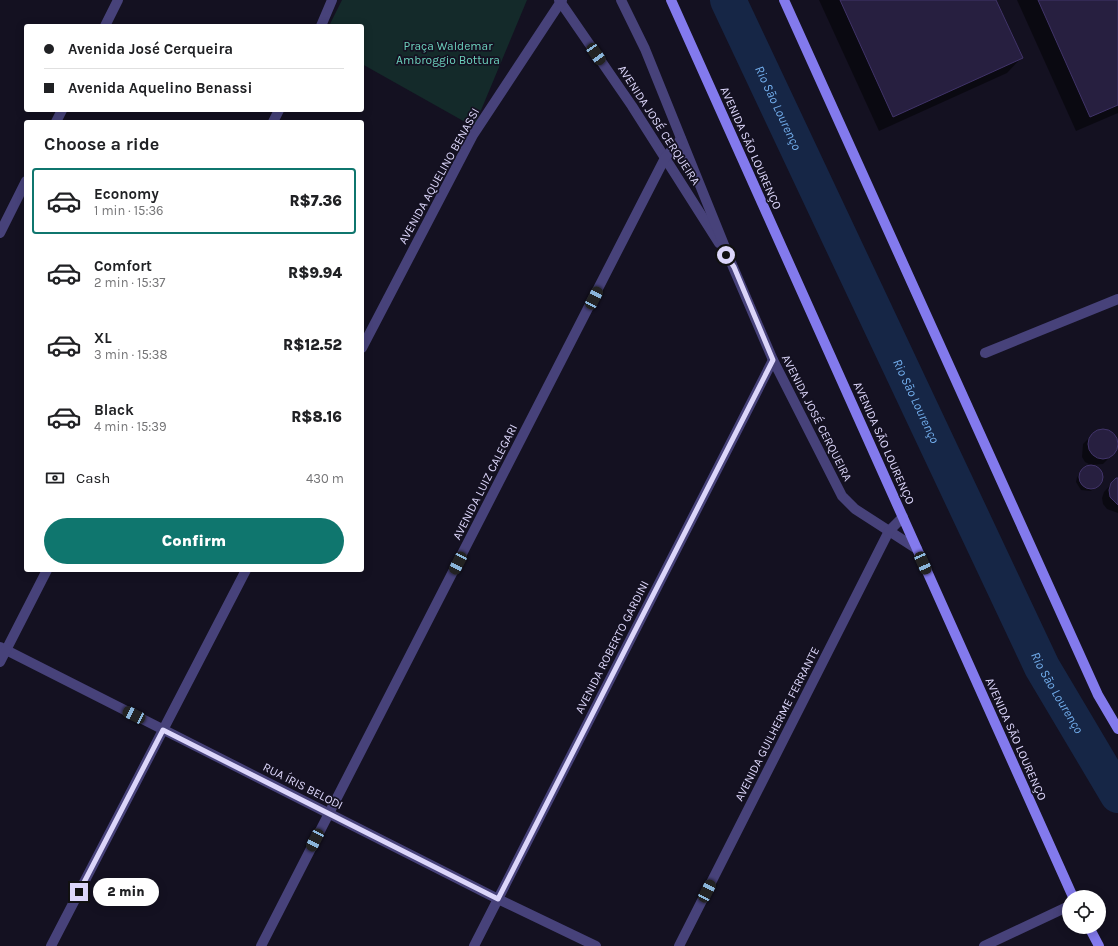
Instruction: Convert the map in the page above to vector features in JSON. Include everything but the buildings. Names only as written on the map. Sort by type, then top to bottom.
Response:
[{"type":"main road","name":"AVENIDA SÃO LOURENÇO","points":[[671,0],[1070,890]]},
{"type":"main road","points":[[784,0],[1091,680],[1118,730]]},
{"type":"main road","points":[[1093,934],[1099,946]]},
{"type":"street","points":[[106,24],[118,0]]},
{"type":"street","points":[[321,24],[332,0]]},
{"type":"street","name":"AVENIDA JOSÉ CERQUEIRA","points":[[621,0],[645,49],[773,360],[842,496],[855,509],[917,549]]},
{"type":"street","name":"AVENIDA JOSÉ CERQUEIRA","points":[[561,1],[632,106],[734,267]]},
{"type":"street","name":"AVENIDA AQUELINO BENASSI","points":[[364,344],[473,135],[561,1]]},
{"type":"street","name":"AVENIDA LUIZ CALEGARI","points":[[261,946],[665,158],[681,139]]},
{"type":"street","points":[[0,233],[24,185]]},
{"type":"street","points":[[985,353],[1118,299]]},
{"type":"street","name":"AVENIDA ROBERTO GARDINI","points":[[474,946],[773,360]]},
{"type":"street","name":"AVENIDA GUILHERME FERRANTE","points":[[679,946],[889,531],[903,517]]},
{"type":"street","points":[[0,662],[3,649],[46,572]]},
{"type":"street","points":[[51,946],[245,572]]},
{"type":"street","name":"RUA ÍRIS BELODI","points":[[3,649],[498,899],[596,946]]},
{"type":"street","points":[[984,946],[1062,909]]},
{"type":"green space","name":"Praça Waldemar Ambroggio Bottura","points":[[342,0],[527,0],[474,127],[364,65],[364,24],[330,24]]},
{"type":"waterway","name":"Rio São Lourenço","points":[[728,0],[1042,667],[1118,795]]},
{"type":"route","points":[[79,892],[163,730],[498,899],[773,360],[734,267],[726,255]]}]
